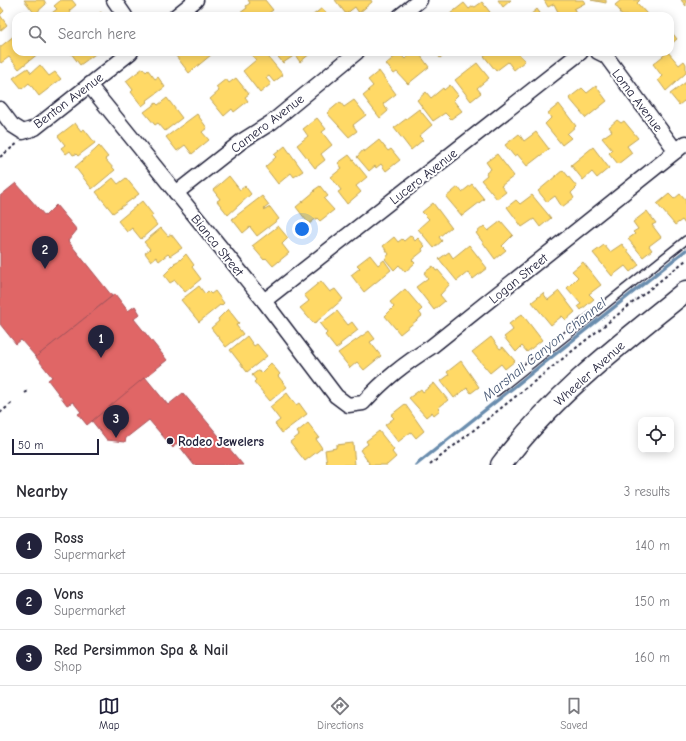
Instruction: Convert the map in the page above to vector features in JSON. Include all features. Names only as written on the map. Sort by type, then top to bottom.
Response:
[{"type":"main road","name":"Wheeler Avenue","points":[[501,465],[518,442],[561,396],[604,357],[686,291]]},
{"type":"street","points":[[114,0],[122,12]]},
{"type":"street","points":[[181,12],[196,0]]},
{"type":"street","points":[[405,12],[420,0]]},
{"type":"street","name":"Benton Avenue","points":[[0,109],[12,125],[23,132],[35,128],[126,56]]},
{"type":"street","name":"Camero Avenue","points":[[176,193],[242,141],[272,122],[352,56]]},
{"type":"street","name":"Lucero Avenue","points":[[264,301],[576,56]]},
{"type":"street","name":"Loma Avenue","points":[[606,56],[681,147]]},
{"type":"street","name":"Bianca Street","points":[[89,85],[264,301],[336,396],[348,405]]},
{"type":"street","name":"Logan Street","points":[[348,405],[363,403],[378,387],[404,364],[431,347],[681,147]]},
{"type":"lane","points":[[496,392],[686,240]]},
{"type":"path","points":[[0,158],[15,145]]},
{"type":"path","points":[[430,465],[686,260]]},
{"type":"path","points":[[0,413],[13,402]]},
{"type":"building: Homes","points":[[24,0],[44,0],[46,4],[37,12],[33,12]]},
{"type":"building: Homes","points":[[61,0],[72,0],[76,5],[69,11],[70,12],[53,12],[57,9],[54,6]]},
{"type":"building: Homes","points":[[248,0],[265,0],[273,10],[270,12],[241,12],[247,8],[246,6],[250,3]]},
{"type":"building: Homes","points":[[335,0],[371,0],[372,2],[360,12],[358,12],[355,7],[349,12],[344,12]]},
{"type":"building: Homes","points":[[498,0],[511,0],[503,7]]},
{"type":"building: Homes","points":[[544,0],[583,0],[585,3],[574,9],[576,12],[558,12],[554,4],[548,7]]},
{"type":"building: Homes","points":[[591,0],[606,0],[606,3]]},
{"type":"building: Homes","points":[[621,0],[640,0],[637,3],[645,12],[619,12],[620,11],[615,5]]},
{"type":"building: Homes","points":[[681,0],[686,0],[686,6]]},
{"type":"building: Homes","points":[[482,2],[490,12],[453,12],[464,3],[469,9],[473,6],[475,7]]},
{"type":"building: Homes","points":[[0,6],[4,11],[0,15]]},
{"type":"building: Homes","points":[[322,8],[326,12],[317,12]]},
{"type":"building: Homes","points":[[0,15],[7,25],[0,31]]},
{"type":"building: Homes","points":[[12,37],[12,56],[35,56],[19,69],[9,57],[1,63],[0,62],[0,47]]},
{"type":"building: Homes","points":[[73,56],[92,56],[80,65]]},
{"type":"building: Homes","points":[[176,56],[210,56],[189,73]]},
{"type":"building: Homes","points":[[253,56],[267,56],[283,75],[274,82],[269,76],[266,78],[271,84],[260,93],[243,71],[256,60]]},
{"type":"building: Homes","points":[[277,56],[294,56],[283,63]]},
{"type":"building: Homes","points":[[296,56],[307,56],[300,62]]},
{"type":"building: Homes","points":[[395,56],[402,56],[405,59],[408,56],[421,56],[429,67],[408,84],[397,72],[394,74],[386,64]]},
{"type":"building: Homes","points":[[484,56],[521,56],[525,61],[514,70],[508,62],[496,71]]},
{"type":"building: Homes","points":[[663,56],[671,56],[679,65],[684,61],[686,64],[686,73],[666,91],[658,80],[662,76],[653,64]]},
{"type":"building: Homes","points":[[477,63],[489,78],[477,88],[481,93],[471,101],[455,80]]},
{"type":"building: Homes","points":[[40,65],[49,76],[55,72],[61,79],[39,96],[29,83],[22,89],[13,78],[28,68],[31,73]]},
{"type":"building: Homes","points":[[143,68],[146,72],[148,70],[155,79],[158,77],[165,87],[146,101],[147,102],[142,106],[131,92],[133,90],[126,81]]},
{"type":"building: Homes","points":[[379,71],[396,94],[383,104],[388,111],[380,118],[363,96],[373,86],[368,80]]},
{"type":"building: Homes","points":[[236,78],[249,94],[245,97],[248,101],[234,112],[232,109],[224,116],[210,99],[219,91],[216,87],[226,79],[229,83]]},
{"type":"building: Homes","points":[[686,82],[686,103],[684,101],[679,105],[670,94]]},
{"type":"building: Homes","points":[[450,85],[458,95],[453,100],[462,111],[451,119],[445,113],[433,121],[417,100],[426,92],[431,98],[443,88],[444,90]]},
{"type":"building: Homes","points":[[596,86],[607,101],[586,118],[569,98],[582,88],[587,93]]},
{"type":"building: Homes","points":[[167,98],[182,118],[165,131],[158,123],[155,125],[144,112],[156,103],[158,105]]},
{"type":"building: Homes","points":[[354,100],[366,115],[353,125],[357,131],[349,137],[327,113],[340,102],[344,107]]},
{"type":"building: Homes","points":[[559,104],[576,126],[567,134],[571,138],[562,145],[545,124],[551,118],[548,113]]},
{"type":"building: Homes","points":[[419,109],[432,125],[419,136],[423,140],[411,150],[394,128]]},
{"type":"building: Homes","points":[[197,114],[207,128],[202,132],[209,140],[192,154],[185,145],[177,151],[166,137]]},
{"type":"building: Homes","points":[[317,118],[326,129],[322,132],[332,145],[321,154],[325,160],[315,168],[297,145],[308,136],[303,129]]},
{"type":"building: Homes","points":[[617,120],[621,123],[624,121],[638,138],[627,146],[632,153],[618,164],[609,153],[612,150],[602,138],[612,131],[609,127]]},
{"type":"building: Homes","points":[[75,123],[81,131],[84,129],[95,143],[78,156],[76,154],[73,155],[70,151],[66,154],[61,148],[65,145],[58,136]]},
{"type":"building: Homes","points":[[536,132],[549,149],[527,166],[517,154],[514,156],[505,145],[519,134],[524,141]]},
{"type":"building: Homes","points":[[379,140],[388,151],[391,149],[400,160],[386,171],[381,164],[376,168],[375,166],[369,171],[357,157],[363,150],[364,152]]},
{"type":"building: Homes","points":[[99,146],[108,157],[105,159],[115,170],[92,189],[75,167]]},
{"type":"building: Homes","points":[[285,146],[303,171],[294,177],[291,173],[278,184],[265,167],[276,157],[274,155]]},
{"type":"building: Homes","points":[[593,147],[609,168],[597,178],[592,172],[583,180],[571,165]]},
{"type":"building: Homes","points":[[497,154],[514,176],[501,186],[506,192],[497,199],[481,180],[491,169],[486,162]]},
{"type":"building: Homes","points":[[349,155],[367,177],[356,186],[361,192],[347,204],[338,192],[341,190],[331,177],[342,168],[338,163]]},
{"type":"building: Homes","points":[[563,170],[577,187],[571,193],[574,198],[562,207],[555,196],[547,202],[538,191]]},
{"type":"building: Homes","points":[[229,176],[240,190],[245,186],[251,194],[228,215],[217,201],[220,199],[213,190]]},
{"type":"building: Homes","points":[[113,178],[118,184],[126,178],[139,194],[113,213],[96,192]]},
{"type":"building: Homes","points":[[472,184],[484,199],[462,216],[446,197],[458,187],[462,192]]},
{"type":"building: Homes","points":[[320,186],[328,196],[324,199],[334,210],[320,221],[317,218],[309,224],[296,207]]},
{"type":"building: Homes","points":[[669,194],[674,199],[680,194],[686,201],[685,224],[682,220],[675,225],[657,204]]},
{"type":"building: Homes","points":[[532,195],[551,218],[540,227],[534,219],[522,227],[507,207],[516,200],[520,204]]},
{"type":"building: Homes","points":[[262,196],[269,205],[264,209],[265,210],[270,207],[279,219],[257,236],[250,227],[243,233],[232,219]]},
{"type":"building: Homes","points":[[142,201],[153,215],[151,217],[157,225],[141,239],[132,228],[127,232],[118,221]]},
{"type":"building: Homes","points":[[433,203],[451,227],[439,237],[442,241],[434,248],[418,229],[429,219],[422,212]]},
{"type":"building: Homes","points":[[647,211],[656,223],[652,225],[661,237],[649,246],[652,250],[643,257],[628,239],[635,234],[633,232],[638,229],[633,222]]},
{"type":"building: Homes","points":[[501,221],[513,235],[502,246],[506,250],[495,259],[476,233],[484,226],[488,231]]},
{"type":"building: Homes","points":[[278,226],[288,238],[282,244],[289,253],[273,266],[266,258],[264,260],[252,246]]},
{"type":"building: Homes","points":[[161,228],[168,236],[171,234],[182,248],[170,256],[168,254],[159,261],[156,257],[151,261],[145,253],[150,249],[144,242]]},
{"type":"building: Homes","points":[[411,235],[415,241],[418,238],[425,246],[422,249],[423,251],[412,260],[415,263],[405,272],[399,265],[394,270],[385,259],[389,254],[383,246],[394,237],[398,242],[402,239],[404,241]]},
{"type":"building: Homes","points":[[622,244],[639,265],[630,272],[625,266],[612,276],[593,253],[604,245],[610,252]]},
{"type":"building: Homes","points":[[469,245],[487,268],[473,279],[468,272],[457,281],[439,259],[449,252],[453,258]]},
{"type":"building: Homes","points":[[186,254],[194,265],[192,267],[201,279],[185,292],[175,280],[170,283],[164,275],[175,264],[174,263]]},
{"type":"building: Homes","points":[[370,255],[378,265],[384,260],[391,270],[364,292],[351,275],[360,268],[357,265]]},
{"type":"building: Homes","points":[[583,262],[601,285],[589,294],[594,299],[581,310],[578,306],[581,304],[567,288],[578,277],[572,271]]},
{"type":"building: Homes","points":[[433,266],[436,271],[438,270],[450,284],[440,295],[445,301],[434,310],[416,287],[428,278],[424,273]]},
{"type":"building: Homes","points":[[321,281],[330,292],[335,289],[343,299],[314,324],[300,308],[309,301],[304,295]]},
{"type":"building: Homes","points":[[199,286],[205,294],[208,291],[211,294],[215,291],[224,303],[199,322],[181,300]]},
{"type":"building: Homes","points":[[405,289],[422,309],[419,312],[422,316],[400,334],[385,316],[394,307],[390,302]]},
{"type":"building: Homes","points":[[559,291],[575,312],[566,320],[562,316],[551,325],[532,302],[543,293],[548,300]]},
{"type":"building: Homes","points":[[228,309],[239,323],[236,325],[243,334],[226,347],[211,328],[219,321],[218,319]]},
{"type":"building: Homes","points":[[337,311],[348,325],[352,322],[358,330],[336,349],[325,335],[327,333],[320,324]]},
{"type":"building: Homes","points":[[522,314],[542,340],[527,352],[522,346],[516,352],[504,337],[513,330],[509,324]]},
{"type":"building: Homes","points":[[369,331],[375,339],[370,342],[381,356],[364,370],[357,362],[350,368],[338,353]]},
{"type":"building: Homes","points":[[247,336],[254,346],[257,344],[267,356],[247,372],[230,350]]},
{"type":"building: Homes","points":[[491,337],[500,349],[503,347],[515,361],[505,369],[501,364],[490,373],[472,352]]},
{"type":"building: Homes","points":[[461,361],[479,387],[471,393],[467,388],[454,398],[441,381],[449,375],[447,372]]},
{"type":"building: Homes","points":[[271,363],[280,374],[278,376],[287,387],[270,401],[254,382],[256,380],[252,375],[259,370],[261,373]]},
{"type":"building: Homes","points":[[434,383],[448,400],[438,408],[440,410],[434,415],[432,412],[426,417],[409,398],[421,389],[423,392]]},
{"type":"building: Homes","points":[[287,393],[296,405],[299,403],[307,414],[282,433],[275,424],[280,420],[270,407]]},
{"type":"building: Homes","points":[[405,404],[424,431],[416,438],[411,432],[398,442],[385,425],[394,418],[391,415]]},
{"type":"building: Homes","points":[[308,423],[319,437],[316,439],[322,448],[305,461],[290,442],[299,435],[297,432]]},
{"type":"building: Homes","points":[[379,431],[394,450],[392,452],[396,457],[387,465],[368,465],[369,463],[360,450],[368,444],[366,441]]},
{"type":"building: Homes","points":[[353,443],[355,465],[327,465],[325,450],[336,448],[336,445]]},
{"type":"building: Shops","points":[[16,183],[45,216],[56,205],[77,230],[68,241],[112,296],[36,357],[21,340],[16,344],[0,324],[0,196]]},
{"type":"building: Shops","points":[[115,294],[128,311],[135,306],[140,314],[134,319],[167,360],[87,425],[78,414],[81,412],[73,402],[67,405],[48,380],[52,377],[36,357]]},
{"type":"building: Shops","points":[[145,377],[168,405],[183,393],[243,465],[194,465],[177,443],[173,448],[149,420],[126,438],[125,442],[107,440],[92,421]]},
{"type":"waterway","name":"Marshall Canyon Channel","points":[[416,465],[686,250]]},
{"type":"place","name":"Vons","points":[[45,269]]},
{"type":"place","name":"Ross","points":[[101,358]]},
{"type":"place","name":"Red Persimmon Spa & Nail","points":[[116,438]]},
{"type":"place","name":"Rodeo Jewelers","points":[[170,441]]}]
